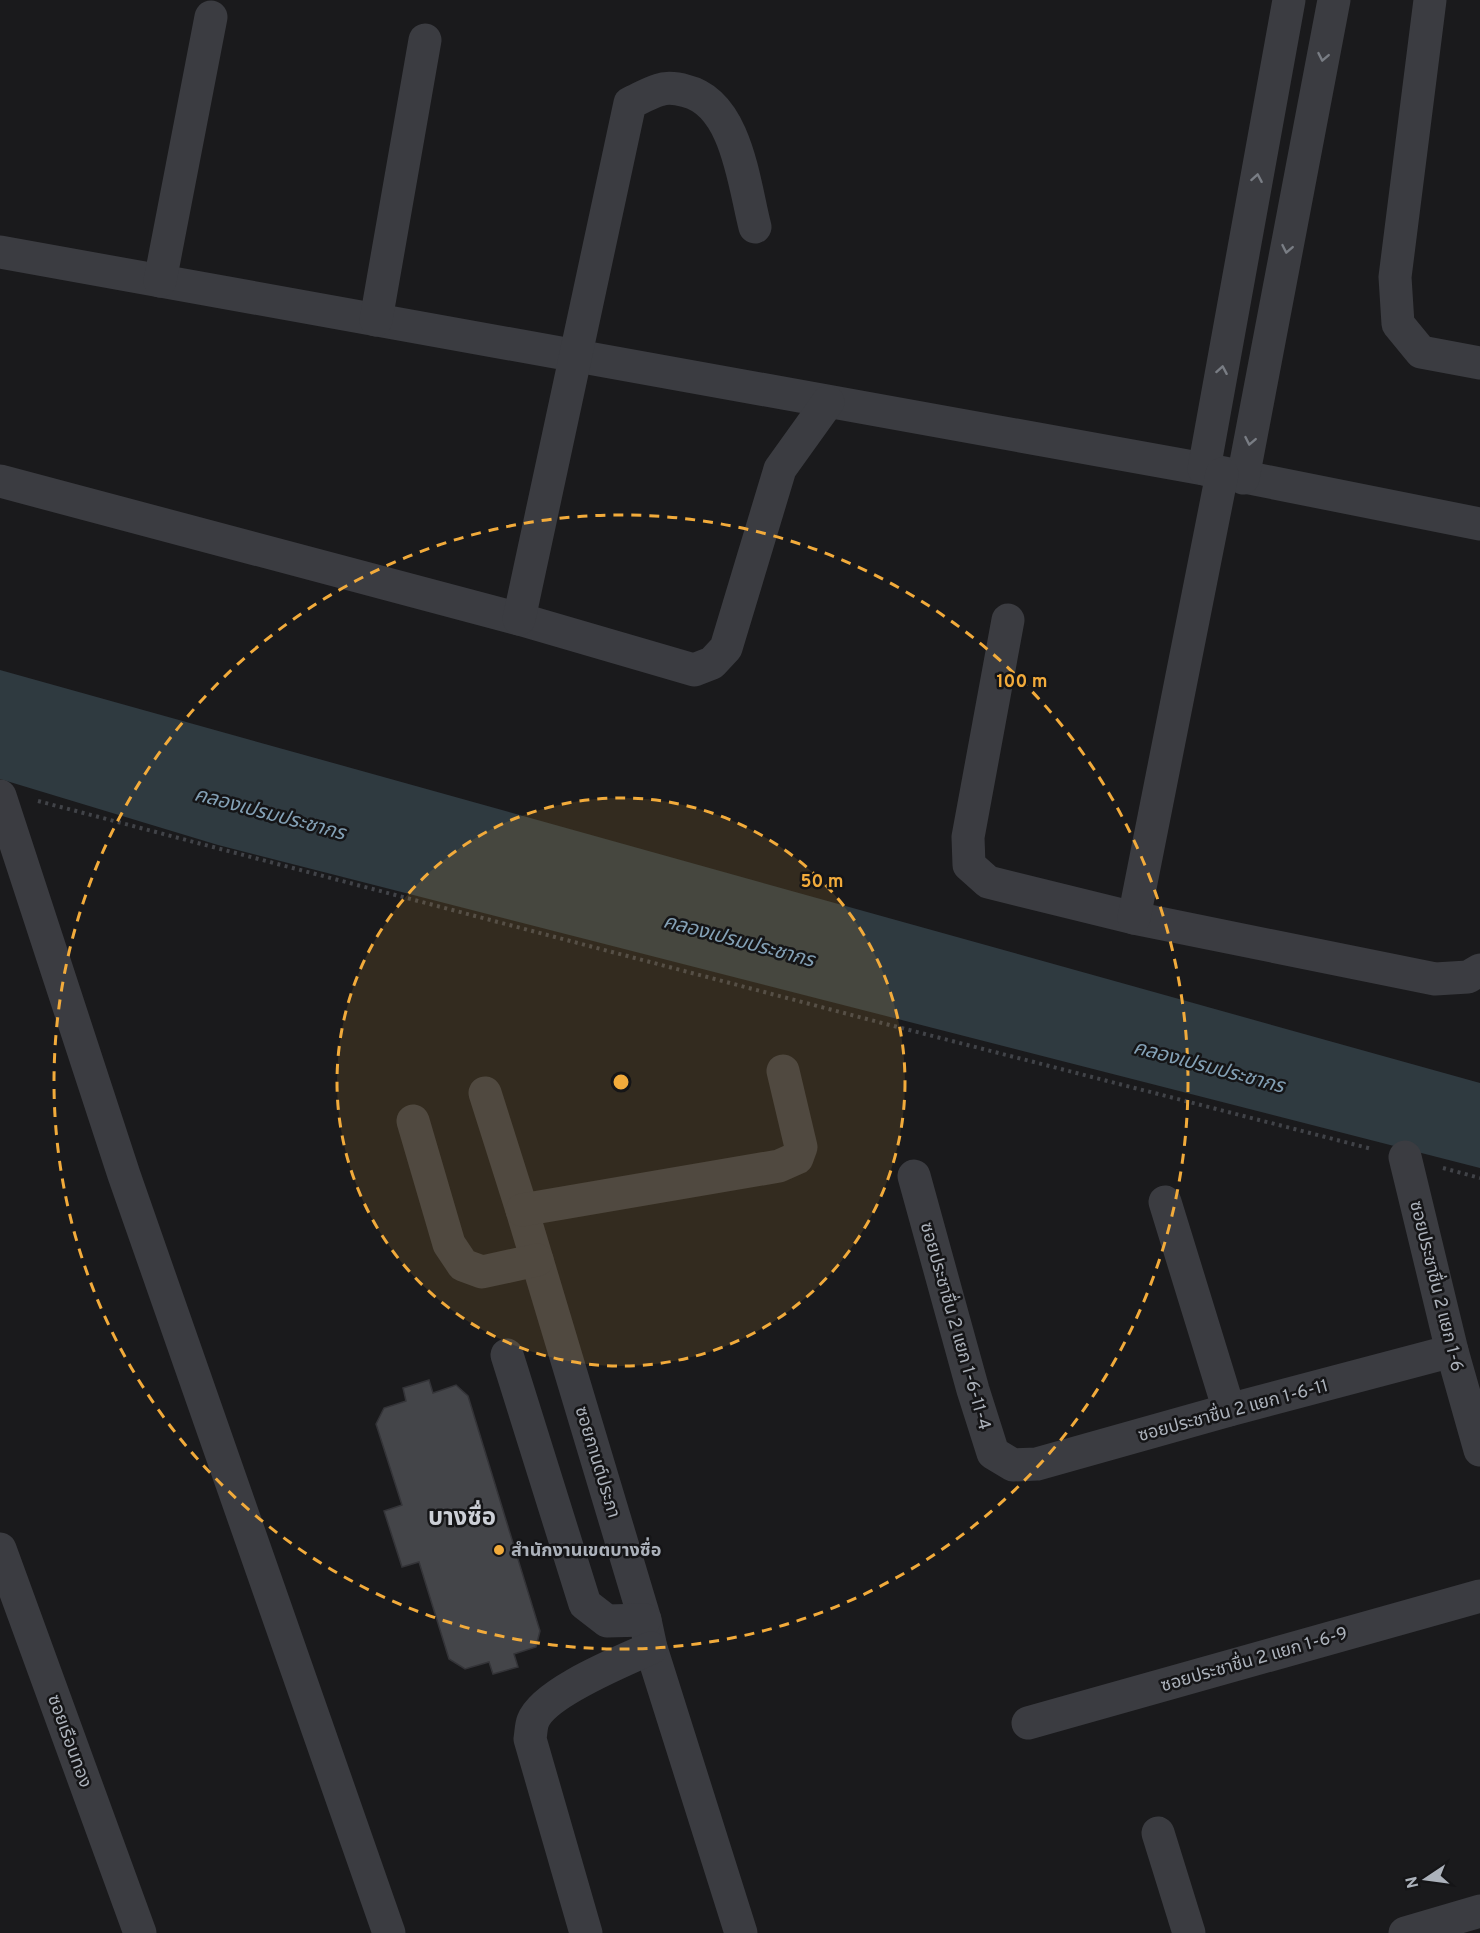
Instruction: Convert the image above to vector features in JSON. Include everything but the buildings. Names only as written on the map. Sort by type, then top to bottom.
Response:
[{"type":"street","points":[[1223,473],[1289,0]]},
{"type":"street","points":[[1134,918],[1223,473],[1334,0]]},
{"type":"street","points":[[1430,0],[1395,277],[1398,324],[1421,352],[1480,363]]},
{"type":"street","points":[[159,281],[211,16]]},
{"type":"street","points":[[376,320],[425,40]]},
{"type":"street","points":[[519,619],[630,103],[661,89],[681,89],[698,94],[722,117],[733,140],[755,227]]},
{"type":"street","points":[[0,252],[1223,473],[1480,524]]},
{"type":"street","points":[[0,481],[519,619],[694,670],[712,663],[726,648],[780,469],[828,402]]},
{"type":"street","points":[[1008,620],[968,837],[969,864],[988,882],[1134,918],[1435,979],[1468,977],[1480,970]]},
{"type":"street","points":[[0,796],[124,1175],[389,1933]]},
{"type":"street","points":[[522,1209],[779,1166],[797,1158],[801,1147],[783,1071]]},
{"type":"street","name":"ซอยกานต์ประภา","points":[[485,1094],[522,1209],[648,1634],[741,1933]]},
{"type":"street","points":[[413,1121],[450,1244],[463,1265],[482,1272],[537,1260]]},
{"type":"street","name":"ซอยประชาชื่น 2 แยก 1-6","points":[[1405,1157],[1452,1351],[1480,1450]]},
{"type":"street","name":"ซอยประชาชื่น 2 แยก 1-6-11-4","points":[[914,1176],[973,1390],[993,1453],[1013,1465]]},
{"type":"street","points":[[1165,1202],[1229,1410]]},
{"type":"street","name":"ซอยประชาชื่น 2 แยก 1-6-11","points":[[1013,1465],[1038,1464],[1229,1410],[1452,1351]]},
{"type":"street","points":[[507,1355],[585,1604],[607,1621],[648,1634]]},
{"type":"street","name":"ซอยเรือนทอง","points":[[0,1549],[140,1933]]},
{"type":"street","name":"ซอยประชาชื่น 2 แยก 1-6-9","points":[[1028,1723],[1480,1596]]},
{"type":"street","points":[[586,1933],[530,1739],[533,1720],[544,1705],[648,1634]]},
{"type":"street","points":[[1158,1833],[1189,1933]]},
{"type":"street","points":[[1405,1933],[1480,1911]]},
{"type":"path","points":[[35,801],[1480,1178]]},
{"type":"water","name":"คลองเปรมประชากร","points":[[0,670],[1480,1083],[1480,1168],[218,845],[0,779]]},
{"type":"place","name":"สำนักงานเขตบางซื่อ","points":[[499,1550]]},
{"type":"district","name":"บางซื่อ","points":[[462,1517]]}]
